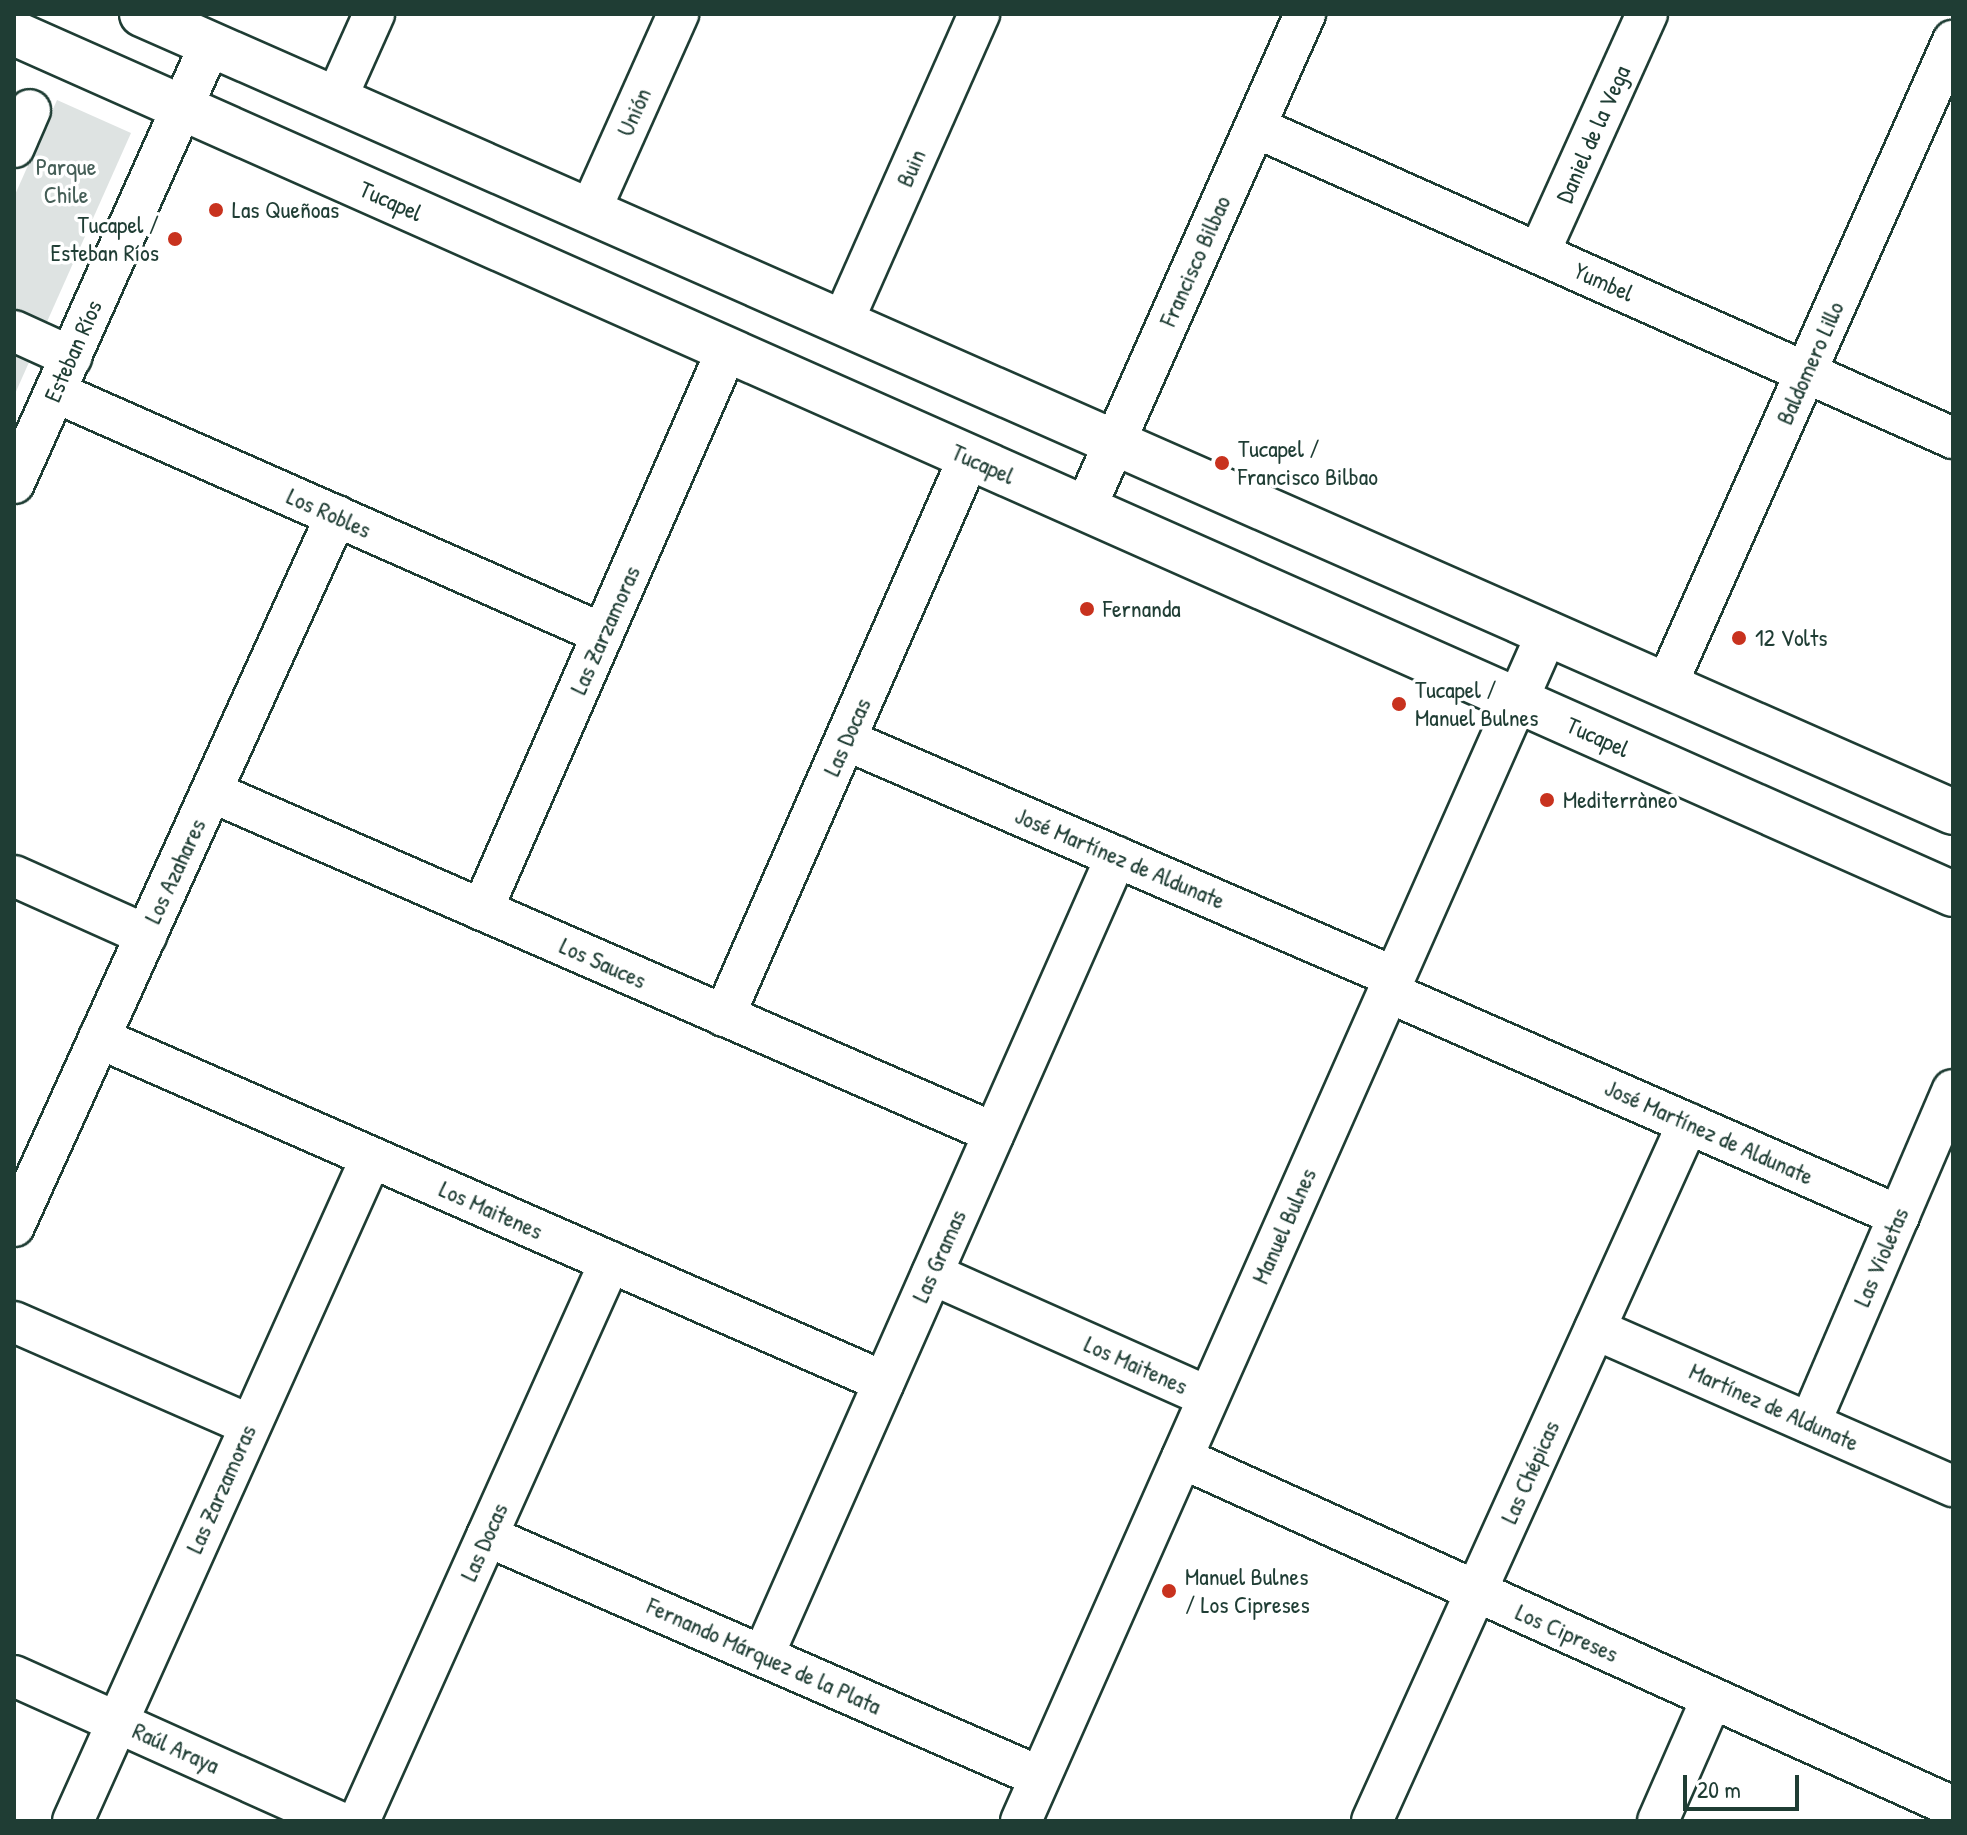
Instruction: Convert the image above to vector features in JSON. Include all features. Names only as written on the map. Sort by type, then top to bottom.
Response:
[{"type":"main road","points":[[142,14],[1953,812]]},
{"type":"main road","name":"Tucapel","points":[[14,33],[1953,894]]},
{"type":"street","points":[[336,99],[374,14]]},
{"type":"street","name":"Unión","points":[[590,211],[678,14]]},
{"type":"street","name":"Buin","points":[[843,321],[979,14]]},
{"type":"street","name":"Francisco Bilbao","points":[[1085,509],[1305,14]]},
{"type":"street","name":"Daniel de la Vega","points":[[1539,253],[1647,14]]},
{"type":"street","name":"Baldomero Lillo","points":[[1667,684],[1953,41]]},
{"type":"street","name":"Esteban Ríos","points":[[14,483],[210,44]]},
{"type":"street","points":[[14,147],[30,110]]},
{"type":"street","name":"Yumbel","points":[[1255,127],[1953,438]]},
{"type":"street","name":"Los Robles","points":[[14,331],[63,374],[336,516],[603,634]]},
{"type":"street","name":"Las Zarzamoras","points":[[482,910],[727,350]]},
{"type":"street","name":"Las Docas","points":[[724,1016],[969,457]]},
{"type":"street","name":"Los Azahares","points":[[14,1226],[336,516]]},
{"type":"street","name":"Manuel Bulnes","points":[[1021,1821],[1548,631]]},
{"type":"street","name":"José Martínez de Aldunate","points":[[846,740],[1116,857],[1688,1123],[1899,1216]]},
{"type":"street","name":"Los Sauces","points":[[212,792],[994,1133]]},
{"type":"street","name":"Las Gramas","points":[[763,1656],[1116,857]]},
{"type":"street","points":[[14,876],[146,935]]},
{"type":"street","name":"Los Maitenes","points":[[99,1038],[884,1382]]},
{"type":"street","name":"Las Violetas","points":[[1810,1423],[1953,1090]]},
{"type":"street","name":"Las Chépicas","points":[[1372,1821],[1688,1123]]},
{"type":"street","name":"Las Zarzamoras","points":[[73,1821],[371,1158]]},
{"type":"street","name":"Las Docas","points":[[359,1821],[610,1262]]},
{"type":"street","name":"Los Maitenes","points":[[932,1274],[1208,1397]]},
{"type":"street","points":[[14,1322],[250,1425]]},
{"type":"street","name":"Martínez de Aldunate","points":[[1595,1329],[1953,1486]]},
{"type":"street","name":"Los Cipreses","points":[[1182,1458],[1951,1809]]},
{"type":"street","name":"Fernando Márquez de la Plata","points":[[487,1536],[1040,1777]]},
{"type":"street","name":"Raúl Araya","points":[[14,1676],[337,1821]]},
{"type":"street","points":[[1658,1821],[1712,1698]]},
{"type":"green space","name":"Parque Chile","points":[[57,100],[131,133],[14,396],[14,197]]},
{"type":"place","name":"Las Queñoas","points":[[216,210]]},
{"type":"place","name":"Tucapel / Esteban Ríos","points":[[175,239]]},
{"type":"place","name":"Tucapel / Francisco Bilbao","points":[[1222,463]]},
{"type":"place","name":"Fernanda","points":[[1087,609]]},
{"type":"place","name":"12 Volts","points":[[1739,638]]},
{"type":"place","name":"Tucapel / Manuel Bulnes","points":[[1399,704]]},
{"type":"place","name":"Mediterràneo","points":[[1547,800]]},
{"type":"place","name":"Manuel Bulnes / Los Cipreses","points":[[1169,1591]]}]
